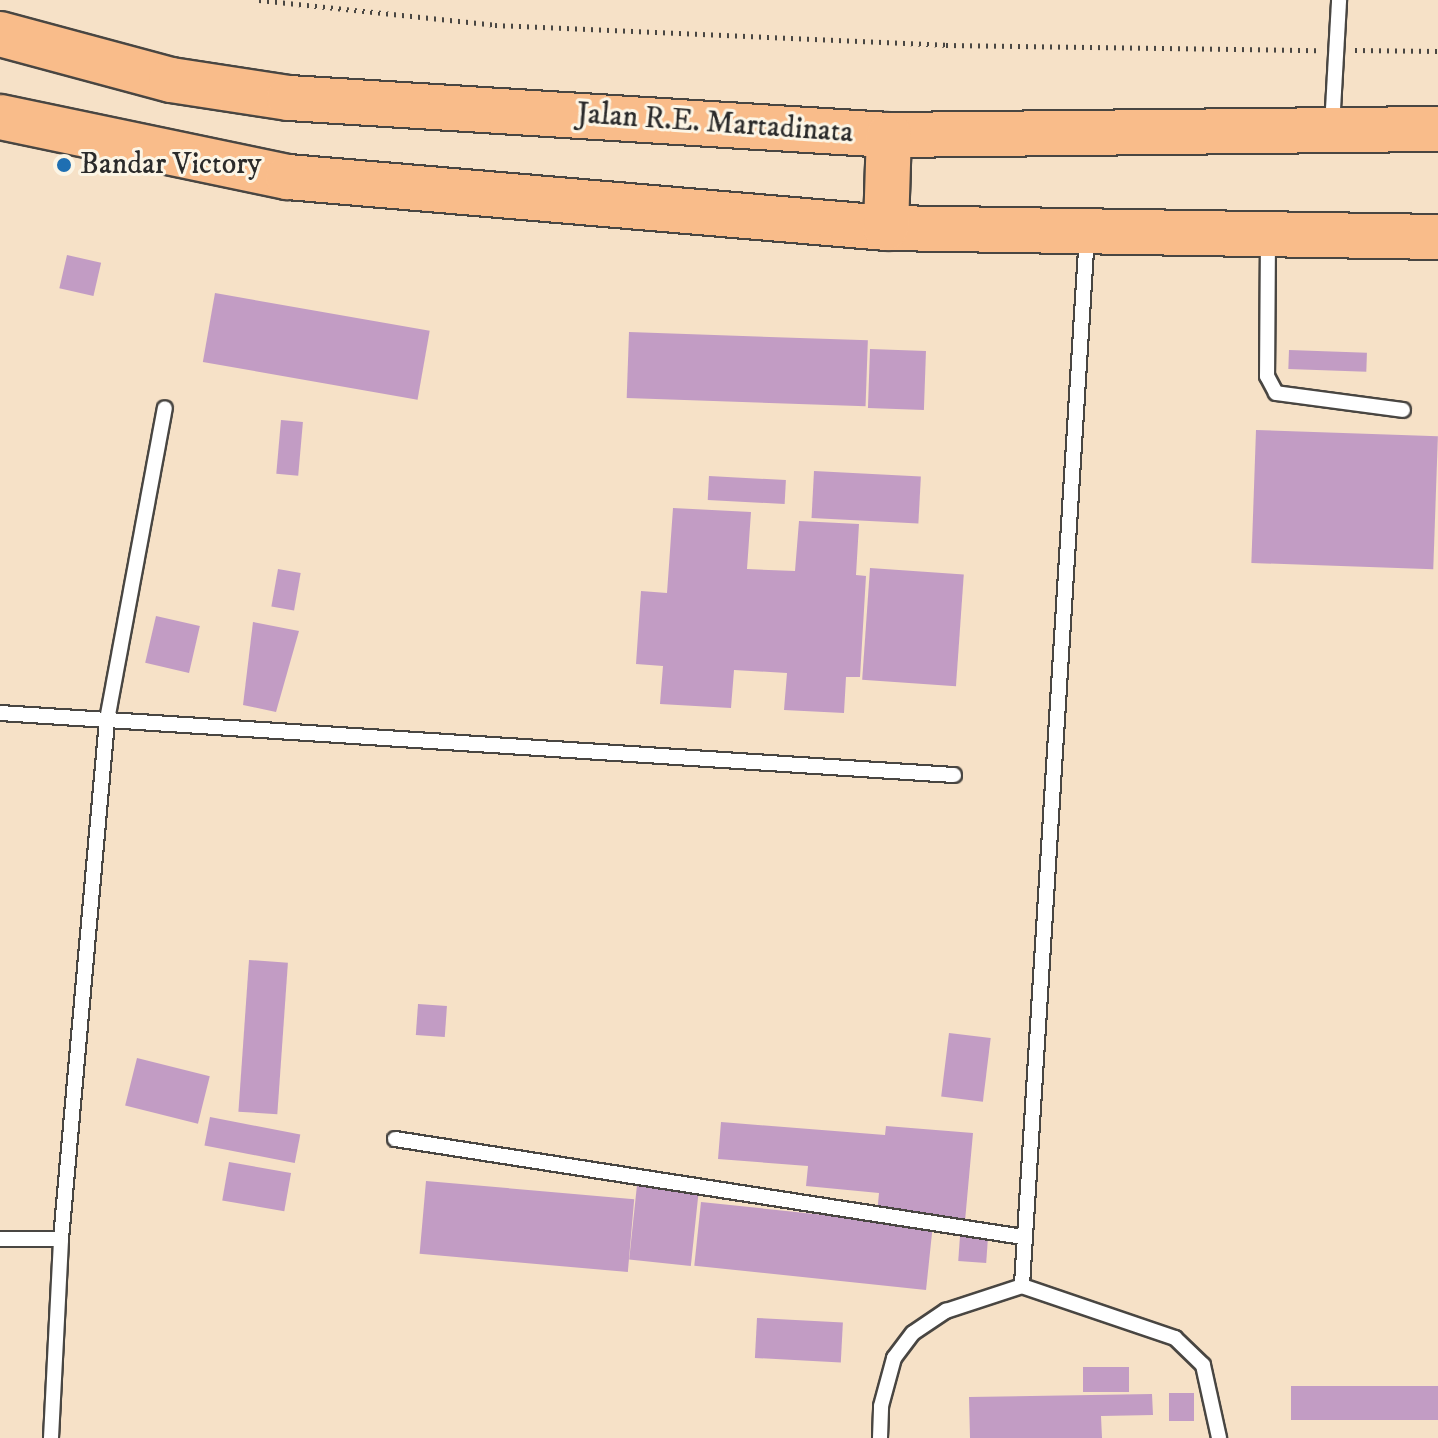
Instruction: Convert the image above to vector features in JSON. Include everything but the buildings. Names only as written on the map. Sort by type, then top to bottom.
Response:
[{"type":"highway","name":"Jalan R.E. Martadinata","points":[[0,34],[171,80],[289,98],[889,135],[1332,127],[1438,129]]},
{"type":"highway","points":[[0,117],[288,177],[886,228],[1268,237],[1438,237]]},
{"type":"highway","points":[[886,228],[889,135]]},
{"type":"lane","points":[[1332,127],[1339,0]]},
{"type":"lane","points":[[1022,1286],[1087,234]]},
{"type":"lane","points":[[1268,237],[1267,376],[1276,393],[1403,410]]},
{"type":"lane","points":[[51,1438],[61,1239],[107,720],[165,408]]},
{"type":"lane","points":[[0,713],[954,775]]},
{"type":"lane","points":[[395,1139],[1023,1237]]},
{"type":"lane","points":[[0,1239],[61,1239]]},
{"type":"lane","points":[[880,1438],[881,1406],[894,1358],[913,1333],[946,1311],[1022,1286],[1175,1338],[1203,1365],[1219,1438]]},
{"type":"path","points":[[259,0],[510,26],[946,45],[1438,51]]},
{"type":"place","name":"Bandar Victory","points":[[64,165]]}]
